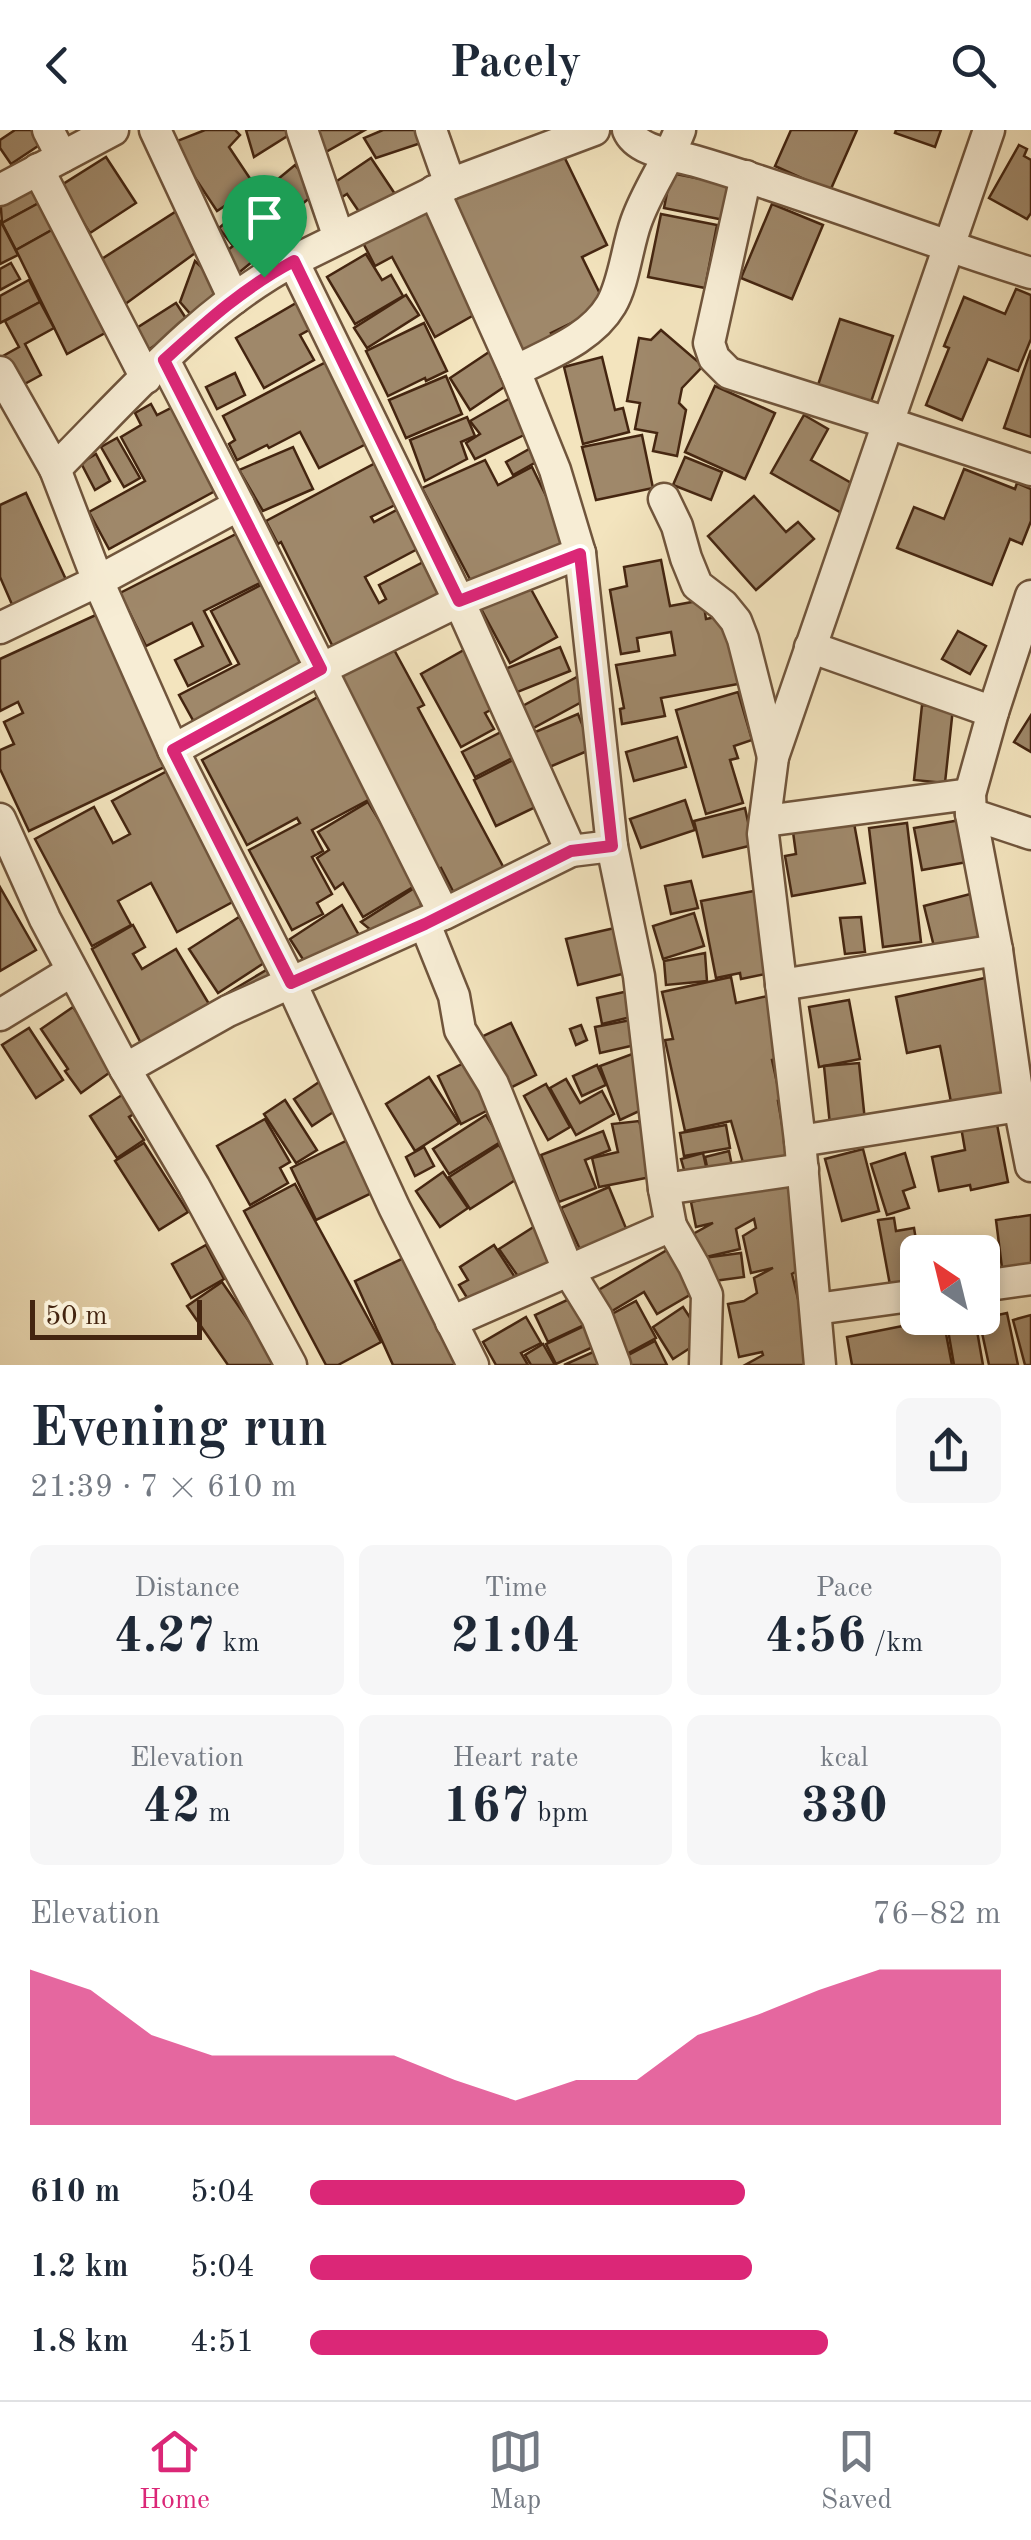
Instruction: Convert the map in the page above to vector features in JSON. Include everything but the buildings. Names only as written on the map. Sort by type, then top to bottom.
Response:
[{"type":"street","points":[[0,190],[49,152],[113,130]]},
{"type":"street","points":[[156,130],[234,298]]},
{"type":"street","points":[[302,130],[339,238]]},
{"type":"street","points":[[431,130],[442,187],[555,470],[580,554],[612,846],[639,976],[664,1189],[671,1226],[707,1295],[705,1365]]},
{"type":"street","points":[[55,469],[155,369],[234,298],[264,277],[442,187],[594,130]]},
{"type":"street","points":[[628,130],[631,138],[647,148],[676,142],[746,176],[948,248],[1031,273]]},
{"type":"street","points":[[820,1365],[801,1155],[764,834],[773,758],[989,130]]},
{"type":"street","points":[[515,371],[576,340],[596,324],[612,303],[636,220],[676,142]]},
{"type":"street","points":[[49,152],[155,369],[239,506],[321,669],[435,919],[460,1030],[493,1084],[568,1270],[597,1317],[616,1365]]},
{"type":"street","points":[[746,176],[709,343],[714,358],[729,373],[1031,470]]},
{"type":"street","points":[[294,261],[459,601],[571,851]]},
{"type":"street","points":[[0,372],[55,469],[98,581],[173,750],[291,983],[473,1365]]},
{"type":"street","points":[[664,499],[697,585],[736,621],[773,758]]},
{"type":"street","points":[[0,628],[239,506]]},
{"type":"street","points":[[173,750],[321,669],[459,601],[580,554]]},
{"type":"street","points":[[1031,596],[1020,665],[993,712],[971,804],[1025,1105],[1031,1166]]},
{"type":"street","points":[[810,647],[993,712]]},
{"type":"street","points":[[765,821],[971,804],[1031,834]]},
{"type":"street","points":[[0,819],[44,919],[292,1365]]},
{"type":"street","points":[[125,1068],[228,1011],[435,919],[571,851],[612,846]]},
{"type":"street","points":[[782,984],[997,950]]},
{"type":"street","points":[[0,1015],[72,971]]},
{"type":"street","points":[[664,1189],[1025,1105]]},
{"type":"street","points":[[452,1322],[671,1226]]},
{"type":"street","points":[[1000,1283],[1031,1279]]},
{"type":"street","points":[[816,1309],[900,1297]]},
{"type":"route","points":[[294,261],[459,601],[580,554],[612,846],[571,851],[425,924],[291,983],[173,750],[321,669],[164,360],[234,298],[264,277],[294,261]]}]
